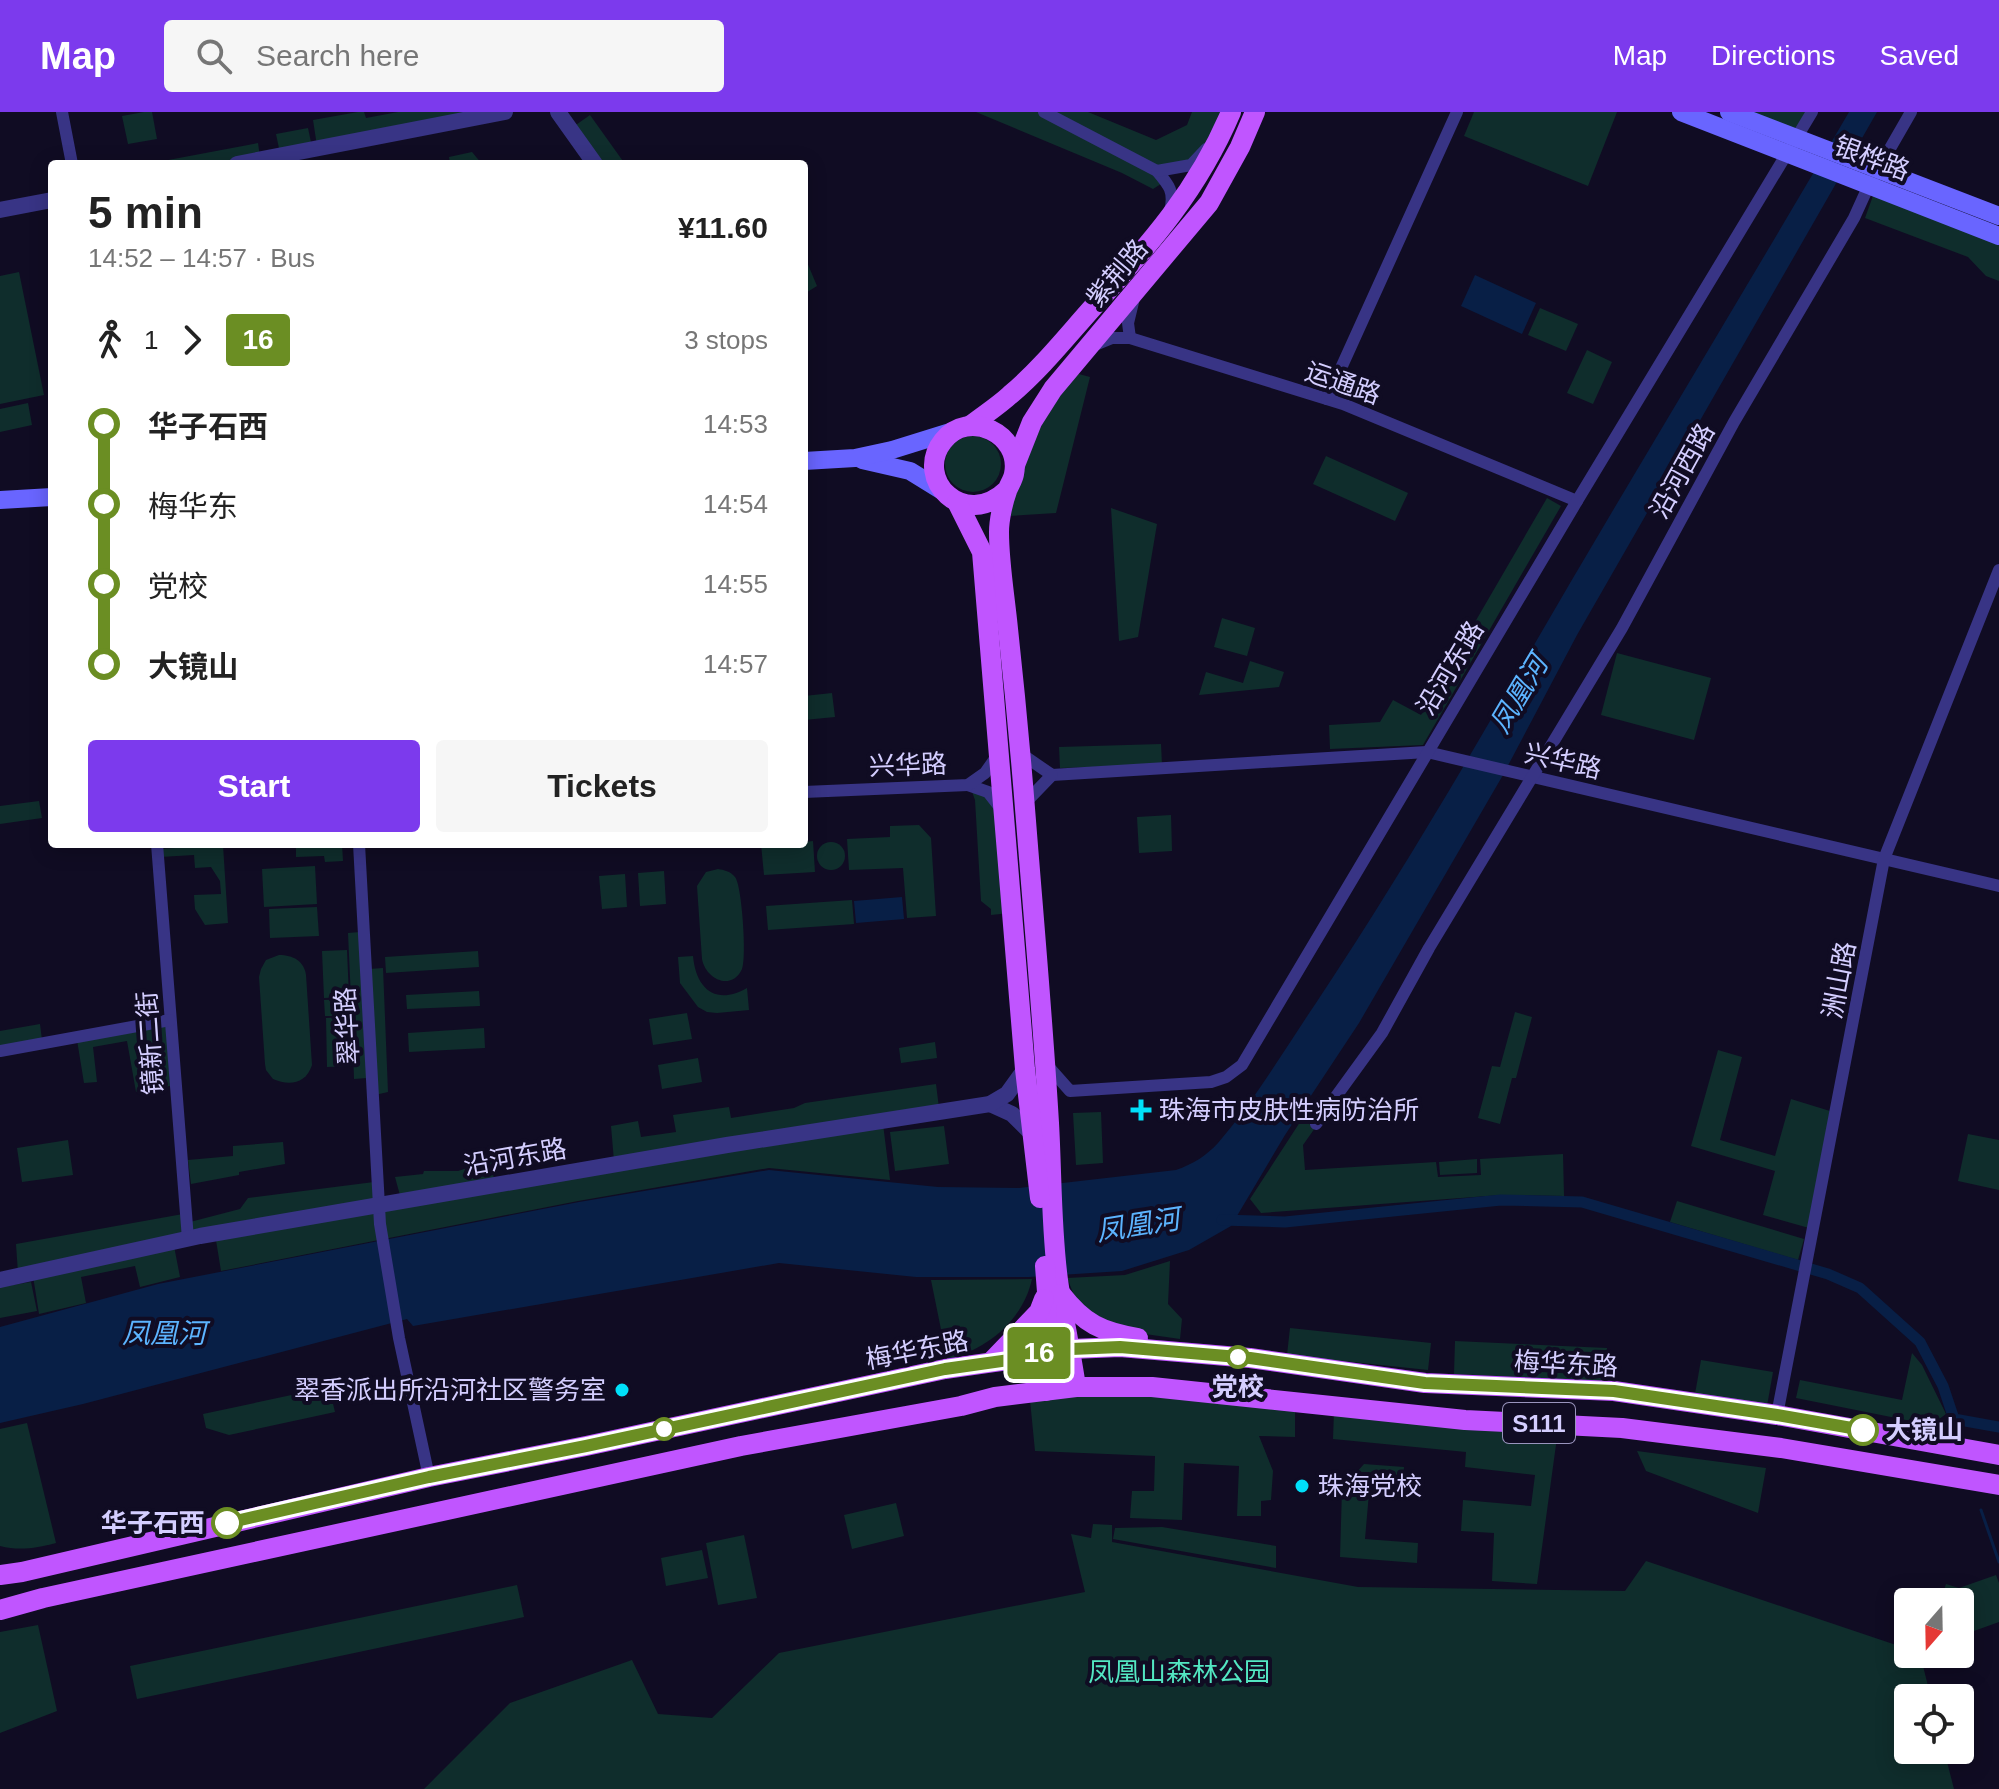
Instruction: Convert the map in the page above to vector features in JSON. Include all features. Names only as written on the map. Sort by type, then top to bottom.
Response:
[{"type":"main road","name":"紫荆路","points":[[1015,465],[1032,422],[1053,389],[1209,203],[1240,147],[1255,112]]},
{"type":"main road","name":"银桦路","points":[[1681,112],[1999,216]]},
{"type":"main road","name":"银桦路","points":[[1729,112],[1792,146]]},
{"type":"main road","name":"紫荆路","points":[[962,428],[1010,395],[1041,365],[1143,252],[1202,173],[1228,120]]},
{"type":"main road","name":"银桦路","points":[[1873,177],[1999,236]]},
{"type":"main road","points":[[808,461],[855,458],[962,428],[984,426],[1007,440],[1013,452],[1013,478],[1007,490],[999,530],[1025,803],[1045,1063],[1031,1133],[1045,1180]]},
{"type":"main road","points":[[962,428],[943,440],[936,452],[934,466],[937,480],[982,552],[1025,1069],[1038,1098],[1045,1180],[1053,1287],[1045,1352],[1046,1391]]},
{"type":"main road","points":[[855,458],[910,471],[970,506],[997,499],[1007,490]]},
{"type":"main road","points":[[0,500],[48,497]]},
{"type":"main road","points":[[1053,1287],[1071,1349],[1076,1387]]},
{"type":"main road","points":[[1053,1287],[1072,1308],[1102,1331],[1181,1345],[1220,1356]]},
{"type":"main road","points":[[991,1362],[1039,1312],[1053,1287]]},
{"type":"main road","name":"梅华东路","points":[[0,1575],[429,1477],[945,1369],[1071,1349],[1120,1347],[1250,1358],[1425,1383],[1614,1391],[1777,1415],[1999,1455]]},
{"type":"main road","name":"S111","points":[[0,1610],[43,1598],[741,1446],[995,1397],[1076,1387],[1152,1387],[1465,1420],[1622,1428],[1781,1448],[1999,1485]]},
{"type":"main road","points":[[0,1563],[22,1572]]},
{"type":"street","points":[[62,112],[71,160]]},
{"type":"street","points":[[258,160],[505,112]]},
{"type":"street","points":[[558,112],[592,160]]},
{"type":"street","points":[[1044,112],[1157,171],[1168,184],[1173,199],[1166,225]]},
{"type":"street","points":[[1327,399],[1457,112]]},
{"type":"street","name":"沿河东路","points":[[0,1280],[188,1239],[727,1145],[1070,1091],[1211,1082],[1226,1077],[1242,1065],[1812,112]]},
{"type":"street","name":"沿河西路","points":[[1316,1124],[1382,1033],[1429,948],[1622,628],[1734,422],[1854,218],[1873,177],[1911,112]]},
{"type":"street","points":[[1157,171],[1191,165],[1228,120]]},
{"type":"street","points":[[0,210],[48,201]]},
{"type":"street","points":[[1130,338],[1128,323],[1135,292]]},
{"type":"street","name":"运通路","points":[[1088,348],[1112,338],[1130,338],[1343,404],[1577,501]]},
{"type":"street","name":"洲山路","points":[[1777,1415],[1884,859],[1999,570]]},
{"type":"street","name":"兴华路","points":[[1052,775],[1427,752],[1999,886]]},
{"type":"street","name":"兴华路","points":[[808,792],[968,785],[985,773],[999,753]]},
{"type":"street","points":[[1020,753],[1052,775],[1025,803]]},
{"type":"street","points":[[968,785],[988,792],[1004,812]]},
{"type":"street","name":"镜新二街","points":[[157,848],[188,1239]]},
{"type":"street","name":"翠华路","points":[[359,848],[380,1224],[399,1338],[429,1477]]},
{"type":"street","points":[[0,1051],[170,1020]]},
{"type":"street","points":[[1045,1063],[1070,1091]]},
{"type":"street","points":[[990,1104],[1007,1094],[1025,1069]]},
{"type":"street","points":[[990,1104],[1012,1114],[1031,1133]]},
{"type":"green space","points":[[152,112],[157,139],[128,144],[122,116]]},
{"type":"green space","points":[[364,112],[366,118],[398,112],[494,112],[317,146],[313,120]]},
{"type":"green space","points":[[976,112],[1038,112],[1156,173],[1164,182],[1153,189]]},
{"type":"green space","points":[[1050,112],[1088,112],[1156,140],[1187,125],[1192,112],[1228,112],[1222,126],[1190,162],[1158,168]]},
{"type":"green space","points":[[1474,112],[1617,112],[1588,186],[1464,136]]},
{"type":"green space","points":[[1733,112],[1811,112],[1797,136]]},
{"type":"green space","points":[[590,115],[622,160],[596,160],[573,127]]},
{"type":"green space","points":[[308,128],[312,147],[280,153],[276,134]]},
{"type":"green space","points":[[258,143],[260,157],[244,160],[168,160]]},
{"type":"green space","points":[[472,152],[479,160],[449,160],[449,157]]},
{"type":"green space","points":[[1874,193],[1999,242],[1999,281],[1986,276],[1968,257],[1865,218]]},
{"type":"green space","points":[[808,265],[817,286],[808,292]]},
{"type":"green space","points":[[19,272],[44,395],[0,404],[0,276]]},
{"type":"green space","points":[[1540,308],[1578,324],[1566,351],[1528,335]]},
{"type":"green space","points":[[1587,350],[1612,362],[1593,404],[1567,393]]},
{"type":"green space","points":[[1075,373],[1090,377],[1056,513],[1008,516],[1039,425]]},
{"type":"green space","points":[[28,403],[32,425],[0,432],[0,409]]},
{"type":"green space","points":[[973,436],[993,444],[1001,464],[993,484],[973,492],[953,484],[945,464],[953,444]]},
{"type":"green space","points":[[1326,456],[1408,493],[1395,521],[1313,484]]},
{"type":"green space","points":[[1547,498],[1561,506],[1423,745],[1330,749],[1329,725],[1380,722],[1393,700],[1421,715]]},
{"type":"green space","points":[[1111,508],[1157,524],[1138,637],[1119,641]]},
{"type":"green space","points":[[1222,618],[1255,628],[1247,656],[1214,647]]},
{"type":"green space","points":[[1617,653],[1711,678],[1694,740],[1601,715]]},
{"type":"green space","points":[[1250,661],[1284,672],[1279,687],[1199,695],[1206,672],[1243,683]]},
{"type":"green space","points":[[832,693],[835,717],[808,720],[808,696]]},
{"type":"green space","points":[[1161,744],[1162,765],[1060,768],[1059,747]]},
{"type":"green space","points":[[971,789],[986,795],[1002,814],[1010,913],[991,915],[991,909],[981,901],[975,800]]},
{"type":"green space","points":[[39,801],[42,818],[0,824],[0,806]]},
{"type":"green space","points":[[1171,815],[1172,851],[1139,853],[1137,817]]},
{"type":"green space","points":[[919,825],[931,838],[936,916],[907,918],[903,868],[849,870],[847,839],[890,837],[890,826]]},
{"type":"green space","points":[[813,841],[815,872],[764,875],[761,848],[808,848],[808,842]]},
{"type":"green space","points":[[831,842],[841,846],[845,856],[841,866],[831,870],[821,866],[817,856],[821,846]]},
{"type":"green space","points":[[223,848],[228,923],[205,925],[195,909],[194,895],[221,894],[220,881],[211,867],[195,868],[194,855],[160,857],[159,849]]},
{"type":"green space","points":[[296,848],[342,848],[343,861],[325,862],[324,856],[296,857]]},
{"type":"green space","points":[[315,866],[317,904],[264,907],[262,869]]},
{"type":"green space","points":[[718,869],[729,872],[738,883],[743,922],[742,969],[738,976],[726,981],[709,973],[702,959],[697,886],[706,872]]},
{"type":"green space","points":[[664,871],[666,904],[640,906],[638,873]]},
{"type":"green space","points":[[625,874],[627,907],[602,909],[599,876]]},
{"type":"green space","points":[[852,900],[854,924],[768,930],[766,906]]},
{"type":"green space","points":[[317,907],[319,936],[270,938],[269,909]]},
{"type":"green space","points":[[360,932],[367,1078],[354,1079],[352,1016],[325,1016],[324,1000],[351,999],[348,933]]},
{"type":"green space","points":[[347,950],[349,997],[324,998],[322,951]]},
{"type":"green space","points":[[478,951],[479,967],[386,973],[385,957]]},
{"type":"green space","points":[[279,955],[297,960],[306,975],[312,1065],[306,1076],[291,1083],[273,1079],[265,1064],[259,977],[266,960]]},
{"type":"green space","points":[[693,956],[698,977],[710,991],[726,995],[747,988],[749,1010],[717,1013],[698,1007],[680,983],[678,957]]},
{"type":"green space","points":[[383,968],[388,1092],[375,1095],[369,969]]},
{"type":"green space","points":[[479,991],[480,1006],[407,1009],[406,995]]},
{"type":"green space","points":[[1515,1012],[1532,1017],[1500,1124],[1478,1118],[1492,1066],[1500,1067]]},
{"type":"green space","points":[[687,1013],[692,1039],[653,1045],[649,1019]]},
{"type":"green space","points":[[351,1017],[352,1066],[327,1067],[326,1018]]},
{"type":"green space","points":[[40,1024],[42,1040],[0,1048],[0,1031]]},
{"type":"green space","points":[[166,1024],[170,1086],[136,1092],[127,1041],[93,1047],[97,1082],[84,1083],[77,1040]]},
{"type":"green space","points":[[484,1028],[485,1048],[409,1052],[408,1033]]},
{"type":"green space","points":[[935,1042],[937,1058],[901,1063],[899,1048]]},
{"type":"green space","points":[[1718,1050],[1742,1057],[1720,1140],[1775,1156],[1791,1099],[1830,1111],[1809,1228],[1763,1215],[1775,1171],[1691,1146]]},
{"type":"green space","points":[[698,1058],[702,1082],[662,1089],[658,1065]]},
{"type":"green space","points":[[936,1084],[939,1108],[614,1161],[611,1126],[638,1121],[641,1137],[676,1132],[673,1115],[729,1107],[731,1118],[794,1108],[805,1103]]},
{"type":"green space","points":[[1101,1112],[1103,1163],[1076,1165],[1073,1113]]},
{"type":"green space","points":[[1302,1119],[1315,1128],[1303,1145],[1305,1170],[1436,1162],[1438,1177],[1481,1175],[1480,1159],[1563,1154],[1564,1196],[1501,1195],[1261,1213],[1250,1199]]},
{"type":"green space","points":[[883,1124],[890,1180],[769,1168],[578,1201],[221,1271],[215,1234]]},
{"type":"green space","points":[[944,1126],[949,1164],[895,1171],[890,1132]]},
{"type":"green space","points":[[1968,1134],[1999,1140],[1999,1190],[1958,1181]]},
{"type":"green space","points":[[68,1140],[73,1175],[22,1182],[17,1148]]},
{"type":"green space","points":[[283,1142],[285,1164],[191,1184],[188,1160],[233,1156],[233,1146]]},
{"type":"green space","points":[[1477,1159],[1477,1173],[1440,1175],[1439,1162]]},
{"type":"green space","points":[[492,1160],[494,1182],[401,1199],[395,1177],[423,1174],[424,1171],[458,1171]]},
{"type":"green space","points":[[374,1182],[375,1202],[190,1234],[190,1222],[240,1209],[248,1198]]},
{"type":"green space","points":[[1677,1201],[1804,1239],[1798,1260],[1670,1222]]},
{"type":"green space","points":[[183,1214],[184,1235],[18,1273],[16,1244]]},
{"type":"green space","points":[[174,1246],[180,1277],[140,1287],[135,1266],[81,1277],[86,1303],[39,1314],[33,1276]]},
{"type":"green space","points":[[1170,1261],[1168,1304],[1182,1319],[1180,1339],[1124,1331],[1102,1322],[1077,1302],[1067,1278],[1125,1275]]},
{"type":"green space","points":[[1032,1279],[1021,1308],[1001,1331],[976,1348],[947,1359],[931,1280]]},
{"type":"green space","points":[[31,1282],[37,1311],[0,1318],[0,1287]]},
{"type":"green space","points":[[1290,1328],[1431,1343],[1428,1370],[1287,1355]]},
{"type":"green space","points":[[1455,1341],[1607,1348],[1606,1381],[1454,1374]]},
{"type":"green space","points":[[1912,1353],[1922,1365],[1946,1414],[1931,1425],[1796,1398],[1800,1380],[1902,1400]]},
{"type":"green space","points":[[1701,1360],[1773,1372],[1767,1406],[1695,1394]]},
{"type":"green space","points":[[329,1387],[335,1412],[229,1435],[206,1428],[203,1414]]},
{"type":"green space","points":[[1077,1392],[1153,1395],[1295,1408],[1295,1437],[1259,1436],[1273,1471],[1271,1500],[1261,1501],[1261,1516],[1237,1516],[1239,1466],[1184,1463],[1182,1520],[1130,1518],[1132,1491],[1154,1491],[1155,1456],[1035,1451],[1030,1400]]},
{"type":"green space","points":[[1334,1411],[1558,1430],[1537,1584],[1492,1581],[1494,1533],[1461,1531],[1463,1500],[1531,1506],[1535,1475],[1465,1467],[1466,1452],[1333,1439]]},
{"type":"green space","points":[[27,1423],[56,1543],[7,1548],[0,1546],[0,1429]]},
{"type":"green space","points":[[1637,1451],[1766,1468],[1758,1513],[1646,1471]]},
{"type":"green space","points":[[1364,1464],[1404,1467],[1402,1495],[1369,1493],[1365,1539],[1418,1543],[1417,1563],[1340,1557],[1342,1489]]},
{"type":"green space","points":[[896,1503],[904,1536],[852,1549],[844,1515]]},
{"type":"green space","name":"凤凰山森林公园","points":[[1093,1524],[1112,1525],[1112,1542],[1358,1587],[1625,1591],[1646,1561],[1894,1644],[1894,1668],[1924,1668],[1928,1684],[1894,1684],[1894,1764],[1948,1764],[1954,1789],[424,1789],[510,1703],[632,1660],[658,1714],[712,1718],[779,1653],[1085,1592],[1071,1534],[1091,1538]]},
{"type":"green space","points":[[1162,1527],[1276,1546],[1276,1568],[1113,1539],[1115,1528]]},
{"type":"green space","points":[[744,1535],[757,1598],[718,1605],[706,1543]]},
{"type":"green space","points":[[702,1550],[708,1578],[666,1586],[661,1558]]},
{"type":"green space","points":[[1996,1575],[1999,1583],[1999,1622],[1974,1631],[1974,1588],[1959,1588]]},
{"type":"green space","points":[[517,1585],[524,1617],[137,1699],[130,1666]]},
{"type":"green space","points":[[38,1625],[57,1711],[0,1733],[0,1632]]},
{"type":"water","name":"凤凰河","points":[[1849,112],[1877,112],[1577,635],[1503,775],[1359,1023],[1285,1135],[1231,1226],[1189,1250],[1122,1271],[1029,1277],[916,1277],[779,1263],[413,1326],[407,1319],[0,1423],[0,1327],[158,1284],[579,1202],[769,1170],[938,1187],[1019,1188],[1176,1170],[1204,1156],[1232,1127],[1257,1092],[1398,875]]},
{"type":"water","points":[[1475,275],[1536,303],[1522,334],[1461,306]]},
{"type":"water","points":[[902,897],[904,919],[856,923],[854,901]]},
{"type":"waterway","points":[[1222,1220],[1285,1222],[1501,1200],[1582,1202],[1828,1274],[1860,1288],[1920,1342],[1943,1386],[1954,1419],[1999,1427]]},
{"type":"waterway","points":[[1981,1510],[1999,1562]]},
{"type":"bus line","name":"16","points":[[227,1523],[429,1477],[945,1369],[1071,1349],[1120,1347],[1250,1358],[1425,1383],[1614,1391],[1863,1430]]},
{"type":"place","name":"珠海市皮肤性病防治所","points":[[1141,1110]]},
{"type":"place","name":"党校","points":[[1238,1357]]},
{"type":"place","name":"翠香派出所沿河社区警务室","points":[[622,1390]]},
{"type":"place","name":"大镜山","points":[[1863,1430]]},
{"type":"place","name":"珠海党校","points":[[1302,1486]]},
{"type":"place","name":"华子石西","points":[[227,1523]]}]
